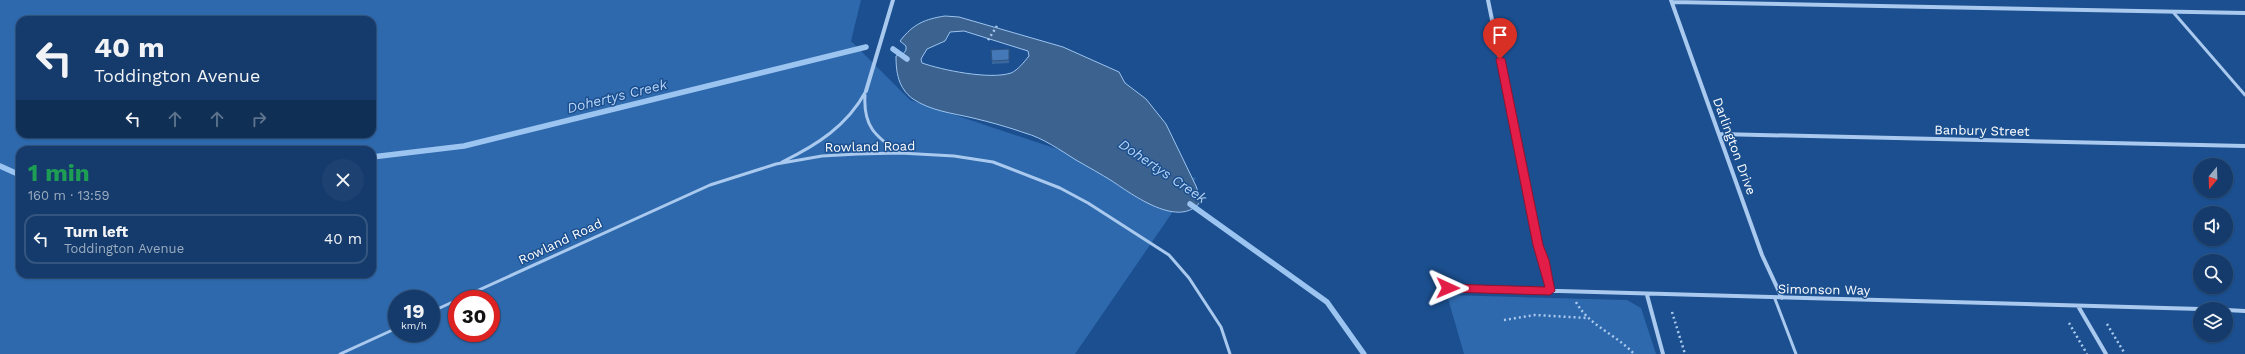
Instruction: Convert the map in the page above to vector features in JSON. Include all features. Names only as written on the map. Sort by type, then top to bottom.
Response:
[{"type":"street","points":[[866,92],[893,0]]},
{"type":"street","points":[[1488,0],[1538,245],[1544,260],[1550,291]]},
{"type":"street","points":[[1671,1],[2245,13]]},
{"type":"street","name":"Darlington Drive","points":[[1671,1],[1762,255],[1782,298]]},
{"type":"street","name":"Banbury Street","points":[[1719,134],[2245,146]]},
{"type":"street","name":"Simonson Way","points":[[1448,288],[1573,291],[1647,295],[2193,309]]},
{"type":"street","points":[[1647,295],[1663,354]]},
{"type":"street","points":[[2078,306],[2106,354]]},
{"type":"street","points":[[2233,310],[2245,311]]},
{"type":"lane","points":[[2172,12],[2245,95]]},
{"type":"lane","points":[[866,92],[864,106],[869,127],[879,139],[900,153]]},
{"type":"lane","points":[[776,164],[804,152],[831,135],[860,105],[866,92]]},
{"type":"lane","name":"Rowland Road","points":[[478,290],[710,185],[776,164],[822,156],[900,153],[954,156],[993,162],[1032,176],[1088,203],[1169,254],[1189,278],[1222,328],[1230,354]]},
{"type":"lane","points":[[1775,298],[1796,354]]},
{"type":"lane","points":[[340,354],[388,332]]},
{"type":"path","points":[[988,40],[997,26]]},
{"type":"path","points":[[1573,291],[1577,305],[1588,318],[1622,340],[1634,354]]},
{"type":"path","points":[[1672,312],[1685,354]]},
{"type":"path","points":[[1504,320],[1516,316],[1543,314],[1588,318]]},
{"type":"path","points":[[2069,322],[2088,354]]},
{"type":"path","points":[[2107,324],[2125,354]]},
{"type":"shaded area","points":[[0,0],[861,0],[851,41],[910,100],[1060,150],[1196,178],[1075,354],[0,354]]},
{"type":"shaded area","points":[[1447,295],[1627,300],[1641,308],[1656,354],[1464,354]]},
{"type":"water","points":[[938,17],[959,17],[1063,47],[1119,72],[1125,83],[1146,99],[1166,124],[1196,186],[1201,201],[1192,209],[1181,212],[1169,211],[1156,207],[1032,135],[992,123],[934,109],[913,99],[904,90],[897,74],[896,56],[903,54],[906,50],[906,46],[900,41],[915,26]],"holes":[[[964,31],[1028,51],[1029,56],[1014,72],[1002,75],[979,75],[953,71],[922,63],[921,59],[927,49],[945,41],[950,32]]]},
{"type":"building","points":[[1009,49],[1009,60],[992,61],[991,50]]},
{"type":"waterway","name":"Dohertys Creek","points":[[376,157],[464,146],[866,47]]},
{"type":"waterway","name":"Dohertys Creek","points":[[893,49],[907,59]]},
{"type":"waterway","name":"Dohertys Creek","points":[[0,166],[16,173]]},
{"type":"waterway","name":"Dohertys Creek","points":[[1190,204],[1327,302],[1364,354]]},
{"type":"route","points":[[1448,288],[1550,291],[1544,260],[1538,245],[1500,59]]}]
